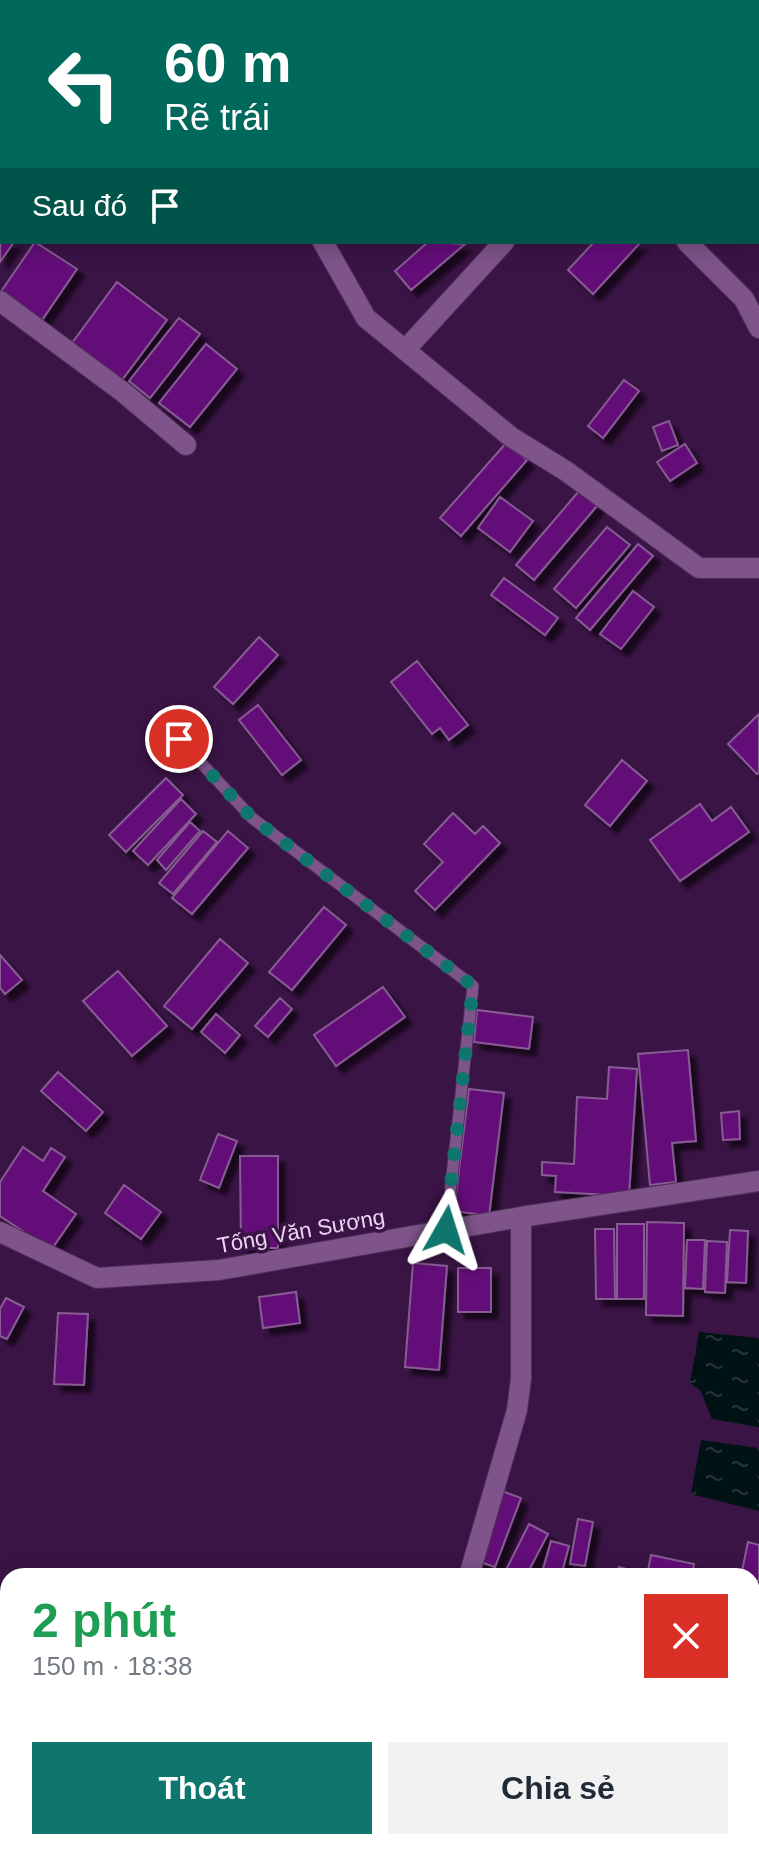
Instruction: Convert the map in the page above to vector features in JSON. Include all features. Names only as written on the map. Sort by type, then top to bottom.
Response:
[{"type":"street","points":[[324,244],[366,318],[511,437],[566,471],[699,568],[759,568]]},
{"type":"street","points":[[406,349],[502,244]]},
{"type":"street","points":[[689,244],[744,299],[759,328]]},
{"type":"street","points":[[0,301],[123,392],[186,445]]},
{"type":"street","name":"Tống Văn Sương","points":[[0,1232],[97,1278],[219,1270],[521,1217],[759,1181]]},
{"type":"street","points":[[471,1568],[517,1410],[521,1379],[521,1217]]},
{"type":"lane","points":[[179,739],[252,818],[473,986],[446,1230]]},
{"type":"water","points":[[699,1332],[759,1338],[759,1427],[712,1419],[700,1390],[690,1383]]},
{"type":"water","points":[[701,1440],[759,1448],[759,1511],[691,1494]]},
{"type":"building","points":[[0,244],[13,244],[0,262]]},
{"type":"building","points":[[34,244],[77,269],[40,323],[0,293]]},
{"type":"building","points":[[426,244],[465,244],[411,290],[395,271]]},
{"type":"building","points":[[592,244],[639,244],[593,294],[568,270]]},
{"type":"building","points":[[117,282],[167,320],[122,380],[72,343]]},
{"type":"building","points":[[179,318],[200,334],[150,398],[129,381]]},
{"type":"building","points":[[206,344],[237,369],[190,427],[159,403]]},
{"type":"building","points":[[624,380],[639,391],[603,438],[588,426]]},
{"type":"building","points":[[669,421],[678,445],[662,451],[653,427]]},
{"type":"building","points":[[507,442],[527,460],[461,536],[440,518]]},
{"type":"building","points":[[685,444],[697,463],[670,481],[657,462]]},
{"type":"building","points":[[579,491],[597,506],[534,580],[516,565]]},
{"type":"building","points":[[500,497],[533,521],[510,552],[478,528]]},
{"type":"building","points":[[607,527],[630,545],[576,608],[554,589]]},
{"type":"building","points":[[638,544],[653,556],[590,630],[576,618]]},
{"type":"building","points":[[504,578],[558,618],[545,635],[491,595]]},
{"type":"building","points":[[633,591],[654,607],[621,649],[600,634]]},
{"type":"building","points":[[259,637],[278,655],[233,704],[214,687]]},
{"type":"building","points":[[417,661],[468,725],[449,740],[440,728],[432,734],[391,682]]},
{"type":"building","points":[[258,705],[301,760],[282,775],[239,720]]},
{"type":"building","points":[[759,714],[759,772],[757,774],[728,744]]},
{"type":"building","points":[[622,760],[647,781],[610,826],[585,805]]},
{"type":"building","points":[[166,778],[183,795],[126,852],[109,835]]},
{"type":"building","points":[[181,799],[196,814],[148,865],[133,851]]},
{"type":"building","points":[[700,804],[712,821],[731,807],[749,832],[680,881],[650,840]]},
{"type":"building","points":[[453,813],[475,834],[483,826],[500,843],[435,910],[415,891],[443,862],[424,844]]},
{"type":"building","points":[[190,822],[200,831],[166,870],[157,860]]},
{"type":"building","points":[[203,831],[217,842],[173,894],[159,883]]},
{"type":"building","points":[[228,831],[248,848],[192,914],[172,898]]},
{"type":"building","points":[[324,907],[346,925],[292,990],[269,972]]},
{"type":"building","points":[[220,939],[248,963],[192,1029],[164,1006]]},
{"type":"building","points":[[0,955],[22,980],[5,994],[0,988]]},
{"type":"building","points":[[118,971],[167,1026],[132,1056],[83,1001]]},
{"type":"building","points":[[383,987],[405,1017],[336,1066],[314,1035]]},
{"type":"building","points":[[280,998],[292,1009],[268,1037],[255,1026]]},
{"type":"building","points":[[477,1010],[533,1017],[529,1049],[474,1042]]},
{"type":"building","points":[[216,1014],[240,1035],[225,1053],[201,1032]]},
{"type":"building","points":[[688,1050],[696,1141],[672,1143],[676,1182],[650,1185],[638,1054]]},
{"type":"building","points":[[609,1067],[637,1069],[629,1196],[555,1192],[556,1176],[542,1175],[542,1162],[574,1164],[577,1097],[607,1099]]},
{"type":"building","points":[[58,1072],[103,1112],[86,1131],[41,1091]]},
{"type":"building","points":[[469,1089],[504,1093],[489,1216],[454,1211]]},
{"type":"building","points":[[739,1111],[740,1139],[723,1140],[721,1113]]},
{"type":"building","points":[[218,1134],[237,1141],[219,1188],[200,1180]]},
{"type":"building","points":[[23,1147],[43,1161],[51,1148],[65,1157],[43,1191],[76,1214],[51,1250],[0,1216],[0,1182]]},
{"type":"building","points":[[240,1156],[278,1156],[278,1248],[241,1248]]},
{"type":"building","points":[[124,1185],[161,1212],[141,1239],[105,1213]]},
{"type":"building","points":[[647,1222],[684,1223],[683,1316],[646,1315]]},
{"type":"building","points":[[617,1224],[644,1224],[644,1299],[617,1299]]},
{"type":"building","points":[[595,1229],[614,1229],[615,1299],[596,1299]]},
{"type":"building","points":[[730,1230],[748,1231],[746,1283],[727,1282]]},
{"type":"building","points":[[687,1240],[705,1240],[703,1289],[685,1288]]},
{"type":"building","points":[[707,1241],[727,1242],[725,1293],[705,1292]]},
{"type":"building","points":[[413,1263],[447,1266],[439,1370],[405,1367]]},
{"type":"building","points":[[458,1268],[491,1268],[491,1312],[458,1312]]},
{"type":"building","points":[[296,1292],[300,1323],[263,1328],[259,1297]]},
{"type":"building","points":[[6,1298],[24,1307],[7,1339],[0,1336],[0,1309]]},
{"type":"building","points":[[58,1313],[88,1314],[84,1385],[54,1384]]},
{"type":"building","points":[[499,1490],[521,1498],[495,1567],[474,1560]]},
{"type":"building","points":[[578,1519],[593,1522],[585,1566],[570,1564]]},
{"type":"building","points":[[529,1524],[548,1534],[530,1568],[507,1568]]},
{"type":"building","points":[[551,1541],[569,1546],[563,1568],[543,1568]]},
{"type":"building","points":[[748,1542],[759,1545],[759,1568],[743,1568]]},
{"type":"building","points":[[651,1555],[694,1564],[693,1568],[649,1568]]},
{"type":"route","points":[[179,739],[252,818],[473,986],[446,1230]]}]
